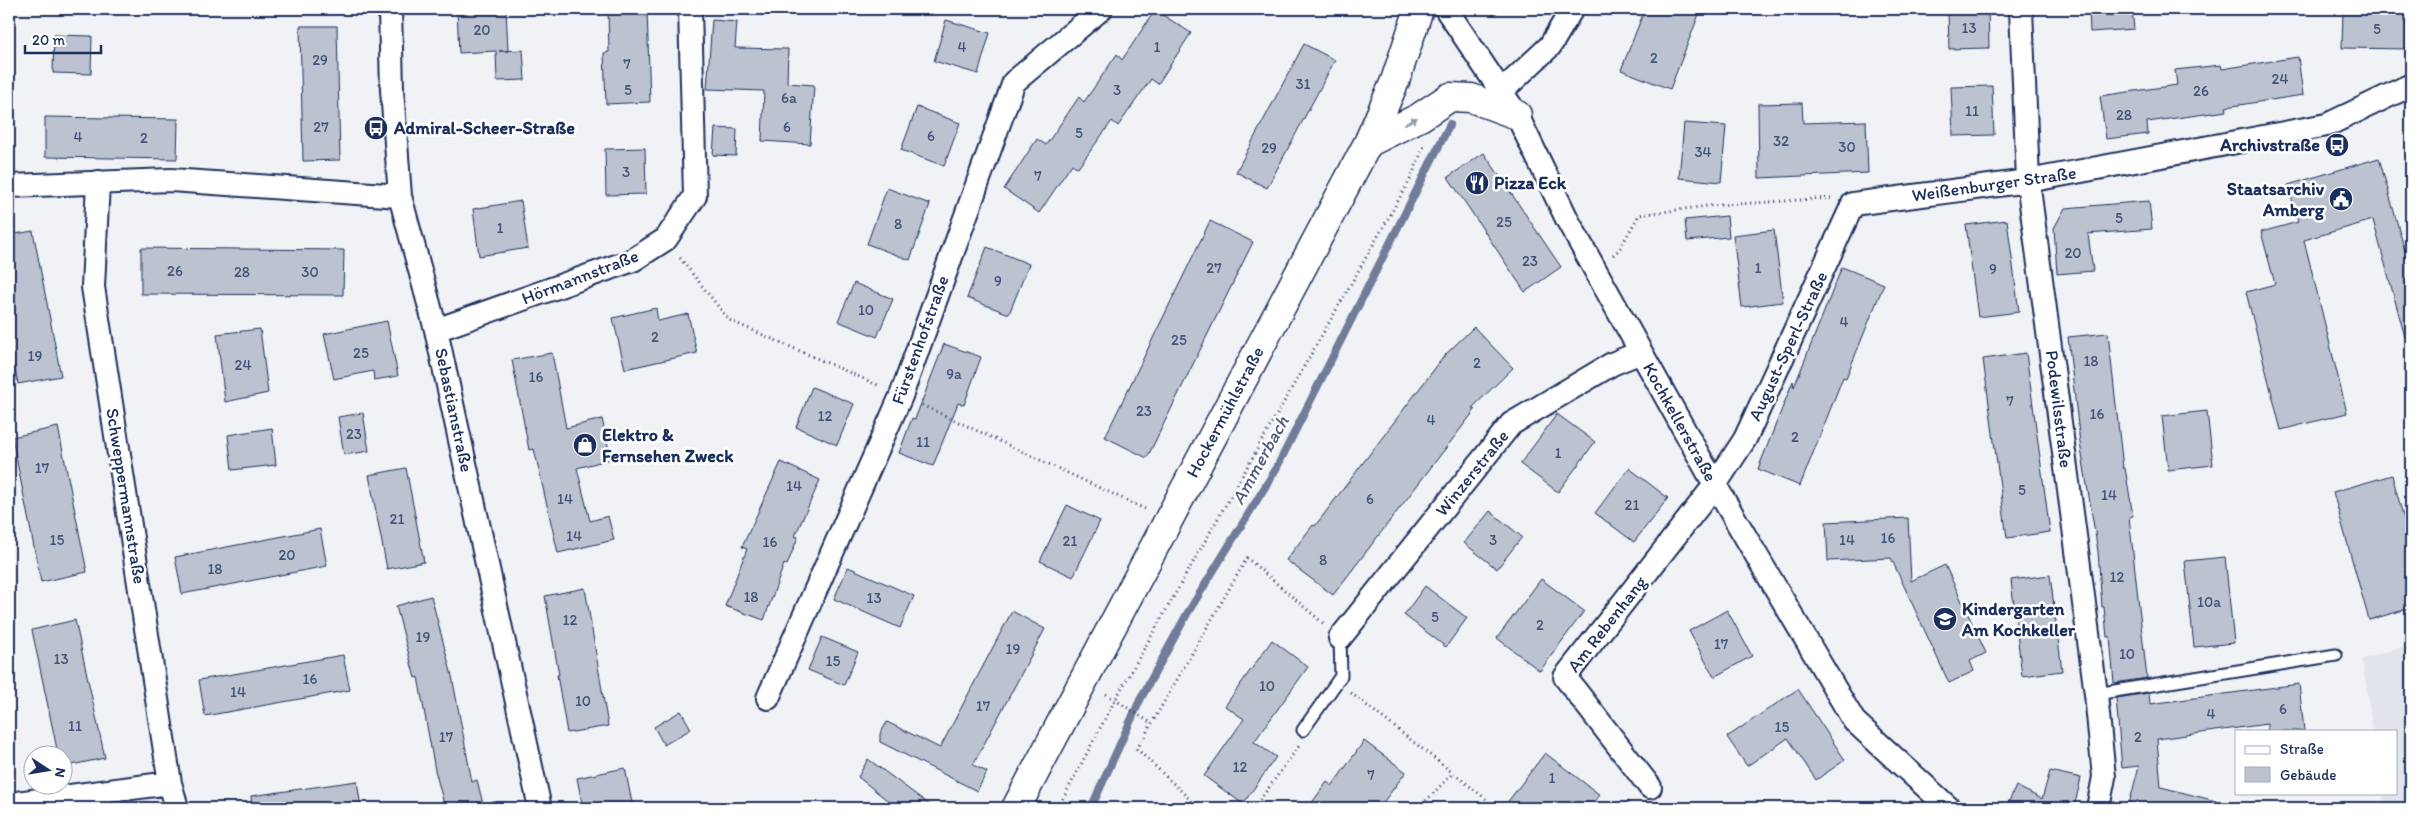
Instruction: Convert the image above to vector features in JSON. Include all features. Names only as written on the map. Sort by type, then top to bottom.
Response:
[{"type":"main road","name":"Hockermühlstraße","points":[[1016,808],[1368,144],[1395,81],[1419,9]]},
{"type":"main road","points":[[1368,144],[1420,117],[1450,98],[1471,98],[1517,115]]},
{"type":"street","name":"Sebastianstraße","points":[[390,9],[392,90],[400,196],[436,330],[540,808]]},
{"type":"street","name":"Hörmannstraße","points":[[436,330],[633,260],[666,240],[695,196],[690,9]]},
{"type":"street","name":"Fürstenhofstraße","points":[[768,698],[901,396],[1014,82],[1101,9]]},
{"type":"street","name":"Kochkellerstraße","points":[[1446,9],[1517,115],[1568,221],[1595,270],[1715,485],[1854,721],[1949,808]]},
{"type":"street","points":[[1502,91],[1550,46],[1572,9]]},
{"type":"street","name":"Podewilsstraße","points":[[2021,9],[2028,181],[2096,694],[2104,777],[2098,808]]},
{"type":"street","name":"Weißenburger Straße","points":[[1853,204],[2028,181],[2327,125],[2411,85]]},
{"type":"street","points":[[9,186],[171,180],[400,196]]},
{"type":"street","name":"Schweppermannstraße","points":[[98,182],[93,287],[170,783],[177,808]]},
{"type":"street","name":"August-Sperl-Straße","points":[[1715,485],[1745,439],[1853,204]]},
{"type":"street","name":"Winzerstraße","points":[[1340,638],[1511,424],[1612,364],[1641,352]]},
{"type":"street","name":"Am Rebenhang","points":[[1650,786],[1565,677],[1715,485]]},
{"type":"street","points":[[9,804],[170,783]]},
{"type":"lane","points":[[1303,730],[1340,676],[1340,638]]},
{"type":"lane","points":[[2096,694],[2336,655]]},
{"type":"path","points":[[1058,808],[1115,700],[1412,178]]},
{"type":"path","points":[[1595,270],[1619,250],[1639,215],[1707,206],[1835,197],[1853,204]]},
{"type":"path","points":[[1199,808],[1137,749],[1247,558],[1340,638]]},
{"type":"path","points":[[1337,681],[1486,799]]},
{"type":"path","points":[[1115,700],[1151,723]]},
{"type":"path","points":[[1254,808],[1304,740],[1303,730]]},
{"type":"path","points":[[1419,808],[1452,773]]},
{"type":"shaded area","points":[[2411,644],[2411,808],[2385,808],[2382,794],[2398,794],[2398,730],[2373,730],[2362,659]]},
{"type":"building","points":[[457,9],[506,9],[508,51],[523,50],[525,80],[497,81],[496,51],[459,53]]},
{"type":"building","points":[[608,9],[647,9],[650,102],[606,104],[604,53],[609,52]]},
{"type":"building","points":[[1645,9],[1701,9],[1670,89],[1621,70]]},
{"type":"building","points":[[1948,9],[1988,9],[1989,48],[1949,49]]},
{"type":"building","points":[[2089,9],[2132,9],[2134,29],[2090,32]]},
{"type":"building","points":[[2343,9],[2411,9],[2411,49],[2342,48]]},
{"type":"building","points":[[1155,10],[1191,33],[1158,84],[1151,79],[1118,126],[1112,121],[1078,168],[1072,164],[1039,213],[1004,189],[1037,139],[1046,145],[1079,97],[1084,102],[1117,54],[1122,60]]},
{"type":"building","points":[[712,20],[737,22],[735,48],[788,49],[787,83],[814,85],[810,144],[762,141],[764,91],[707,89]]},
{"type":"building","points":[[946,20],[990,33],[978,74],[934,61]]},
{"type":"building","points":[[300,26],[337,26],[340,160],[303,161]]},
{"type":"building","points":[[54,35],[92,36],[91,74],[53,73]]},
{"type":"building","points":[[1304,44],[1335,60],[1267,188],[1236,172]]},
{"type":"building","points":[[2298,57],[2303,95],[2226,107],[2227,111],[2147,122],[2148,134],[2106,139],[2100,96],[2177,85],[2175,70],[2221,65],[2222,69]]},
{"type":"building","points":[[1992,86],[1994,135],[1953,136],[1951,87]]},
{"type":"building","points":[[1802,103],[1803,123],[1866,121],[1868,173],[1759,178],[1758,104]]},
{"type":"building","points":[[917,107],[960,123],[944,166],[901,150]]},
{"type":"building","points":[[45,117],[178,119],[177,159],[45,157]]},
{"type":"building","points":[[1684,123],[1726,126],[1721,182],[1679,178]]},
{"type":"building","points":[[715,128],[737,129],[736,156],[713,155]]},
{"type":"building","points":[[645,148],[646,194],[606,195],[605,149]]},
{"type":"building","points":[[1484,153],[1561,267],[1525,292],[1448,177]]},
{"type":"building","points":[[2379,158],[2405,251],[2411,249],[2411,336],[2405,337],[2373,220],[2304,240],[2347,413],[2281,430],[2246,292],[2275,284],[2261,232],[2298,222],[2288,185]]},
{"type":"building","points":[[887,188],[930,204],[910,260],[867,244]]},
{"type":"building","points":[[521,201],[528,248],[479,256],[473,209]]},
{"type":"building","points":[[2149,201],[2152,229],[2088,234],[2093,271],[2057,274],[2054,228],[2065,208]]},
{"type":"building","points":[[1727,216],[1729,237],[1687,241],[1685,220]]},
{"type":"building","points":[[2007,220],[2019,312],[1978,317],[1966,225]]},
{"type":"building","points":[[1210,221],[1253,242],[1147,458],[1105,437]]},
{"type":"building","points":[[1774,230],[1783,302],[1742,307],[1733,235]]},
{"type":"building","points":[[33,231],[61,376],[18,384],[9,337],[9,235]]},
{"type":"building","points":[[987,247],[1029,264],[1009,314],[967,298]]},
{"type":"building","points":[[141,248],[344,250],[343,295],[141,294]]},
{"type":"building","points":[[1842,267],[1884,284],[1846,378],[1843,377],[1800,486],[1758,469],[1793,381],[1794,387]]},
{"type":"building","points":[[854,283],[893,299],[877,337],[838,321]]},
{"type":"building","points":[[656,308],[658,321],[688,314],[697,353],[625,369],[613,318]]},
{"type":"building","points":[[387,321],[398,376],[374,380],[373,371],[334,379],[324,334]]},
{"type":"building","points":[[1474,327],[1513,368],[1472,408],[1475,410],[1333,595],[1286,560],[1313,525],[1315,526],[1445,355]]},
{"type":"building","points":[[260,329],[268,393],[225,402],[217,334]]},
{"type":"building","points":[[2108,333],[2123,468],[2125,468],[2133,516],[2129,517],[2147,678],[2114,683],[2110,637],[2107,637],[2104,607],[2102,607],[2098,551],[2080,443],[2068,337]]},
{"type":"building","points":[[944,344],[981,357],[964,405],[958,403],[933,466],[899,453],[912,418],[915,419]]},
{"type":"building","points":[[552,353],[566,428],[602,419],[611,459],[577,468],[590,521],[608,516],[614,540],[558,553],[534,449],[529,450],[512,360]]},
{"type":"building","points":[[2026,353],[2050,532],[2007,538],[1983,359]]},
{"type":"building","points":[[812,387],[854,404],[837,445],[796,427]]},
{"type":"building","points":[[2207,411],[2213,465],[2168,470],[2162,416]]},
{"type":"building","points":[[363,413],[369,451],[344,455],[338,417]]},
{"type":"building","points":[[1557,414],[1595,442],[1558,492],[1520,464]]},
{"type":"building","points":[[58,427],[87,572],[41,582],[12,437]]},
{"type":"building","points":[[272,428],[276,465],[232,470],[228,435]]},
{"type":"building","points":[[781,462],[820,480],[795,536],[798,537],[787,565],[784,564],[764,620],[725,606],[747,549],[742,547]]},
{"type":"building","points":[[406,468],[424,562],[387,569],[369,475]]},
{"type":"building","points":[[1629,468],[1668,498],[1634,542],[1595,513]]},
{"type":"building","points":[[2392,475],[2411,545],[2411,608],[2369,620],[2333,492]]},
{"type":"building","points":[[1067,505],[1100,521],[1073,577],[1040,561]]},
{"type":"building","points":[[1490,511],[1522,537],[1497,569],[1464,543]]},
{"type":"building","points":[[1908,518],[1911,581],[1945,565],[1986,653],[1970,661],[1974,671],[1949,683],[1891,558],[1828,561],[1826,522]]},
{"type":"building","points":[[320,529],[327,566],[182,594],[175,557]]},
{"type":"building","points":[[2225,557],[2234,643],[2194,647],[2185,561]]},
{"type":"building","points":[[848,567],[914,596],[900,628],[834,599]]},
{"type":"building","points":[[2050,575],[2062,671],[2022,676],[2011,580]]},
{"type":"building","points":[[1541,579],[1584,611],[1540,671],[1497,638]]},
{"type":"building","points":[[1425,586],[1467,618],[1446,647],[1404,615]]},
{"type":"building","points":[[585,588],[608,726],[567,733],[545,596]]},
{"type":"building","points":[[431,596],[452,676],[472,782],[477,780],[484,808],[445,808],[435,770],[418,677],[415,678],[396,606]]},
{"type":"building","points":[[1727,610],[1752,656],[1714,677],[1689,631]]},
{"type":"building","points":[[1012,611],[1045,629],[973,765],[987,772],[977,791],[880,742],[880,734],[887,722],[940,748]]},
{"type":"building","points":[[75,620],[105,758],[72,765],[72,744],[56,744],[32,630]]},
{"type":"building","points":[[822,637],[858,652],[844,685],[808,670]]},
{"type":"building","points":[[1272,640],[1308,667],[1254,742],[1276,757],[1243,804],[1204,776],[1244,719],[1225,706]]},
{"type":"building","points":[[343,655],[350,690],[205,716],[199,680]]},
{"type":"building","points":[[2299,684],[2304,730],[2267,730],[2267,724],[2157,739],[2161,787],[2216,801],[2215,808],[2128,808],[2139,766],[2122,768],[2116,698],[2149,693],[2150,704]]},
{"type":"building","points":[[1798,689],[1845,760],[1816,780],[1788,738],[1747,766],[1727,737]]},
{"type":"building","points":[[681,711],[691,729],[664,745],[654,727]]},
{"type":"building","points":[[1364,741],[1406,772],[1379,808],[1308,808],[1327,782],[1332,786]]},
{"type":"building","points":[[1545,753],[1600,795],[1590,808],[1503,808]]},
{"type":"building","points":[[868,759],[934,808],[882,808],[887,800],[858,777]]},
{"type":"building","points":[[625,768],[633,808],[583,808],[577,778]]},
{"type":"building","points":[[2050,771],[2081,778],[2074,808],[2006,808],[2016,786],[2042,799]]},
{"type":"building","points":[[357,781],[361,808],[252,808],[251,796]]},
{"type":"waterway","name":"Ammerbach","points":[[1091,808],[1141,698],[1187,614],[1276,469],[1450,124]]},
{"type":"place","name":"Admiral-Scheer-Straße","points":[[376,128]]},
{"type":"place","name":"Archivstraße","points":[[2337,145]]},
{"type":"place","name":"Pizza Eck","points":[[1477,183]]},
{"type":"place","name":"Staatsarchiv Amberg","points":[[2341,199]]},
{"type":"place","name":"Elektro & Fernsehen Zweck","points":[[585,445]]},
{"type":"place","name":"Kindergarten Am Kochkeller","points":[[1945,619]]}]
